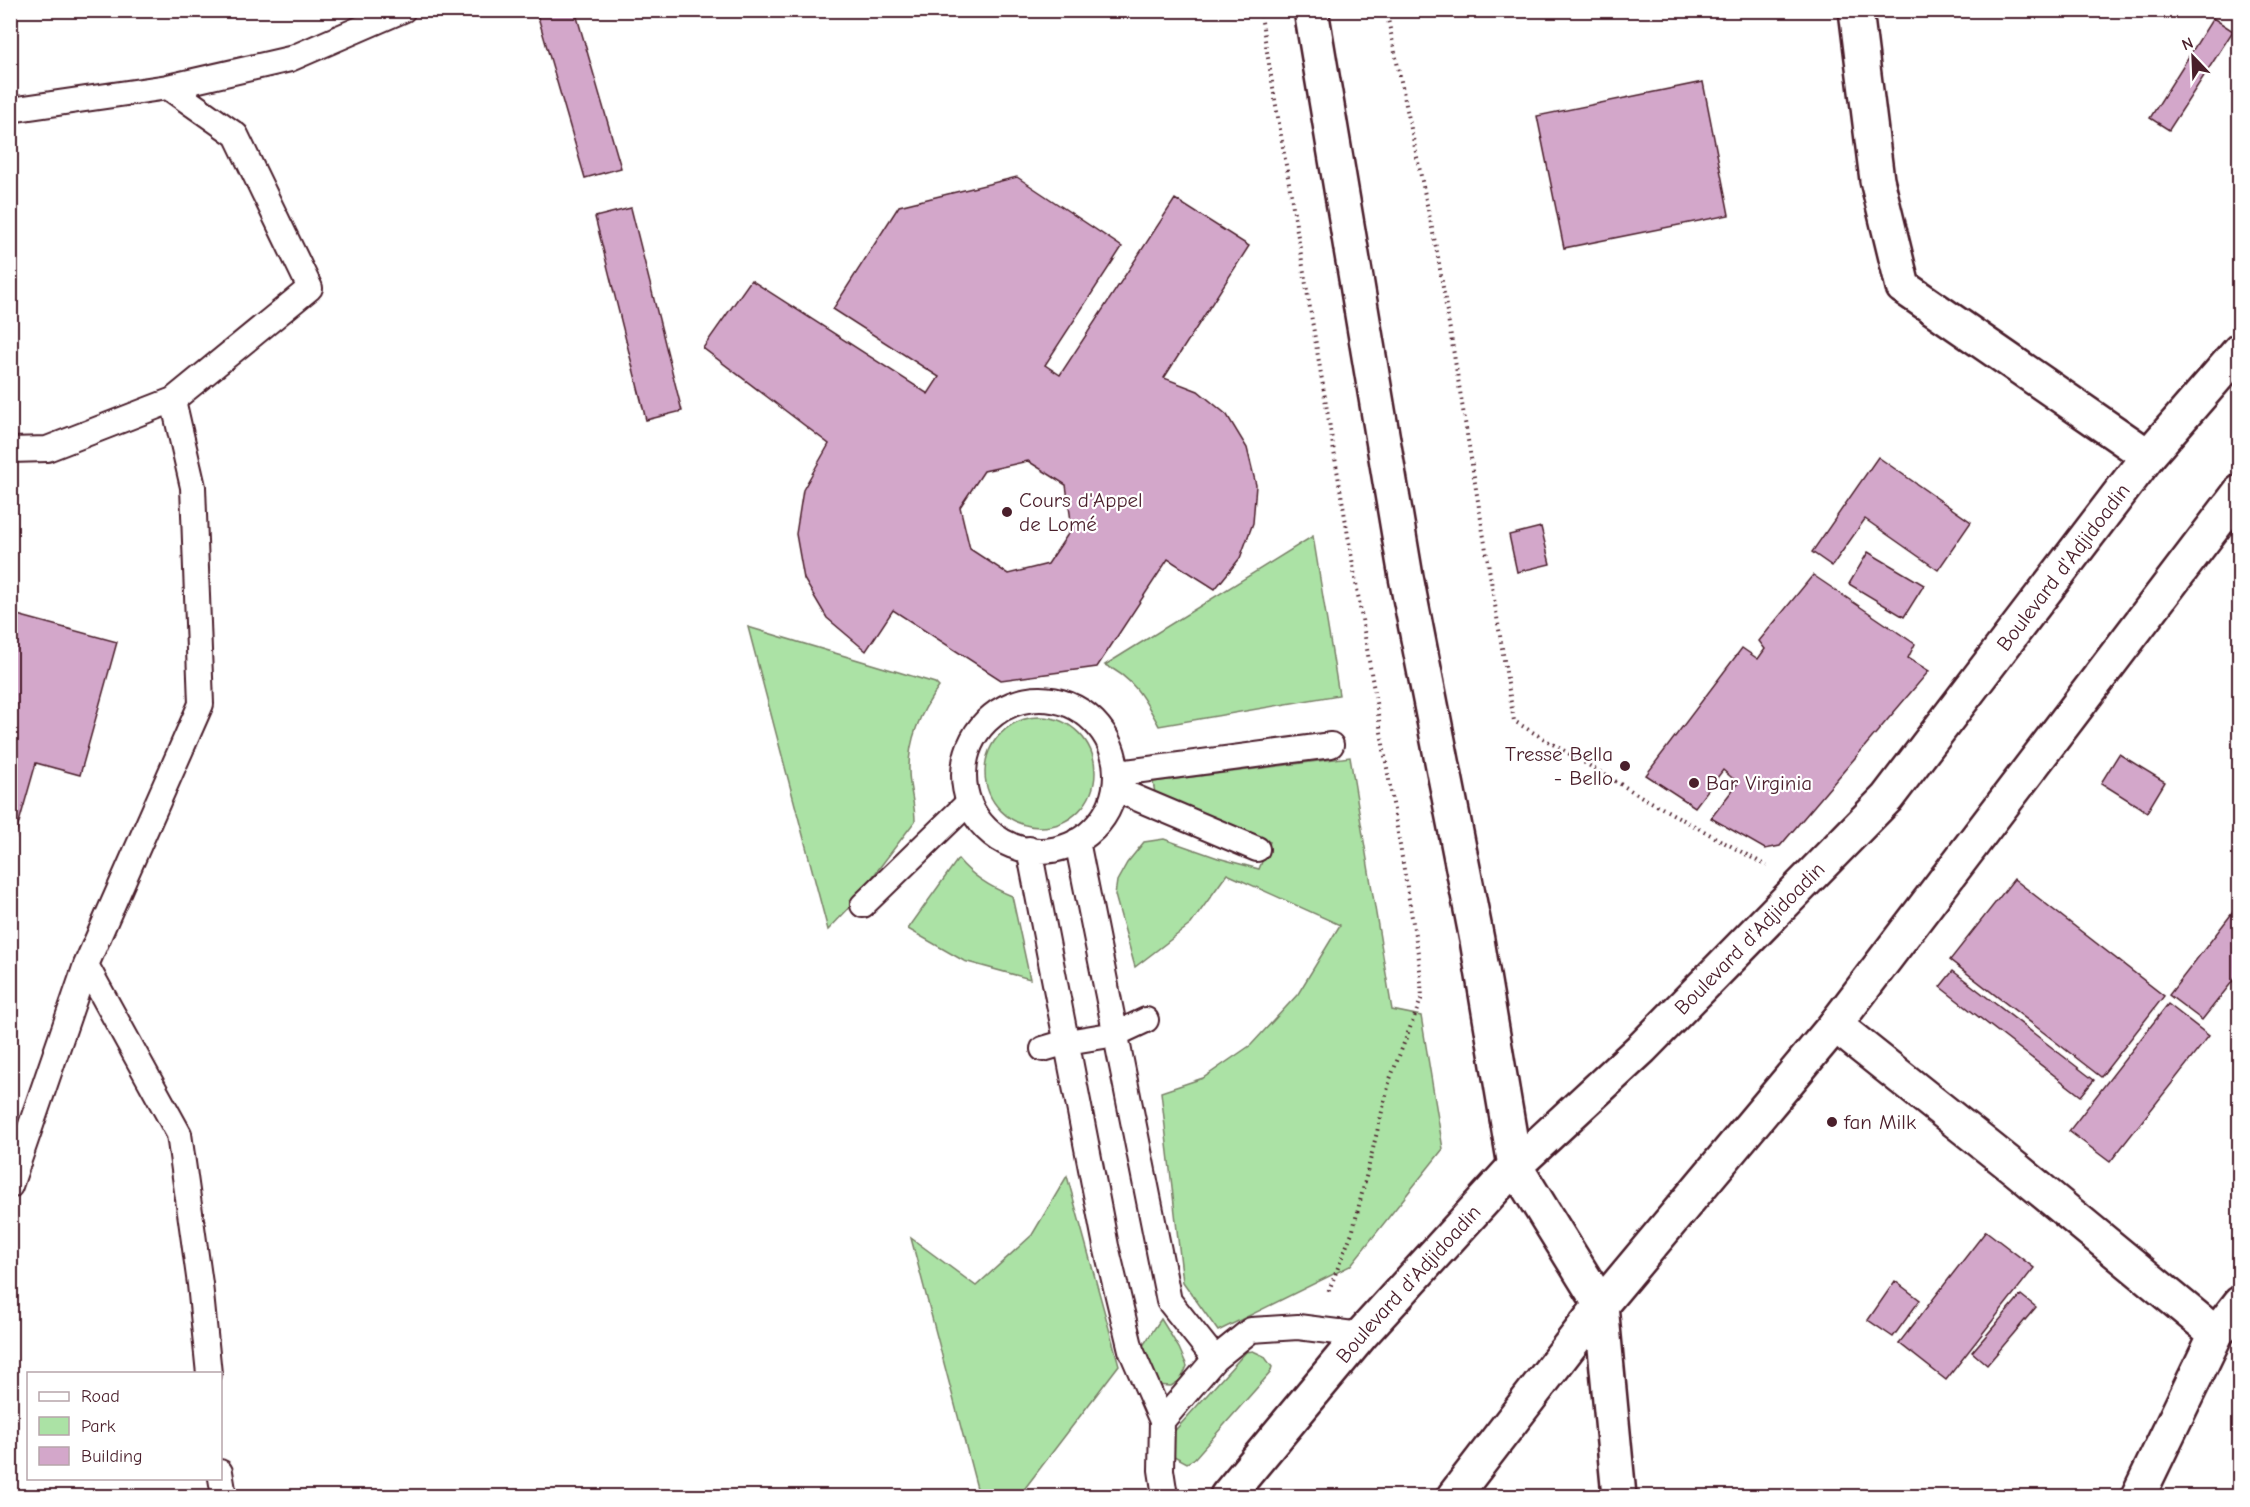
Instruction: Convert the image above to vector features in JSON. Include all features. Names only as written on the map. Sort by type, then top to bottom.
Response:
[{"type":"street","points":[[1311,10],[1406,577],[1477,940],[1515,1166],[1601,1305],[1618,1497]]},
{"type":"street","points":[[1856,10],[1877,180],[1903,287],[2148,456]]},
{"type":"street","name":"Boulevard d'Adjidoadin","points":[[1227,1497],[1361,1335],[1515,1166],[1642,1048],[1887,798],[2148,456],[2240,350]]},
{"type":"street","points":[[1454,1497],[1601,1305],[1835,1025],[2240,492]]},
{"type":"street","points":[[1835,1025],[2017,1170],[2216,1334]]},
{"type":"street","points":[[2138,1497],[2216,1334],[2240,1303]]},
{"type":"lane","points":[[10,110],[168,87],[290,59],[403,10]]},
{"type":"lane","points":[[10,450],[47,449],[173,400],[310,288],[236,135],[168,87]]},
{"type":"lane","points":[[10,1186],[86,965],[201,704],[193,487],[173,400]]},
{"type":"lane","points":[[1079,848],[1036,851],[1014,846],[995,836],[979,821],[969,802],[964,782],[965,760],[972,739],[985,722],[1002,708],[1022,700],[1044,698],[1066,702],[1085,713],[1100,728],[1112,746],[1117,781],[1108,809],[1079,848],[1169,1301],[1215,1359]]},
{"type":"lane","points":[[1117,781],[1331,745]]},
{"type":"lane","points":[[1117,781],[1257,849]]},
{"type":"lane","points":[[863,905],[969,802]]},
{"type":"lane","points":[[1029,849],[1106,1246],[1131,1350],[1162,1421],[1161,1470],[1165,1497]]},
{"type":"lane","points":[[86,965],[179,1134],[200,1284],[209,1372]]},
{"type":"lane","points":[[1043,1049],[1067,1042],[1116,1034],[1146,1020]]},
{"type":"lane","points":[[1162,1421],[1215,1359],[1251,1330],[1298,1327],[1361,1335]]},
{"type":"lane","points":[[221,1480],[224,1497]]},
{"type":"path","points":[[1260,10],[1419,959],[1422,997],[1390,1079],[1353,1230],[1315,1328]]},
{"type":"path","points":[[1386,10],[1438,257],[1514,721],[1642,797],[1802,886]]},
{"type":"green space","points":[[1313,536],[1339,695],[1159,726],[1131,683],[1105,665]]},
{"type":"green space","points":[[748,627],[935,683],[939,687],[919,720],[911,744],[909,770],[915,821],[849,908],[828,930]]},
{"type":"green space","points":[[1040,717],[1061,721],[1079,733],[1091,751],[1095,772],[1091,793],[1079,811],[1061,823],[1040,827],[1019,823],[1001,811],[989,793],[985,772],[989,751],[1001,733],[1019,721]]},
{"type":"green space","points":[[1350,757],[1392,1010],[1421,1016],[1443,1149],[1350,1266],[1218,1331],[1183,1282],[1161,1092],[1203,1078],[1251,1045],[1298,994],[1340,925],[1227,874],[1191,924],[1135,967],[1115,895],[1117,881],[1127,863],[1144,842],[1164,839],[1218,858],[1259,869],[1270,842],[1156,799],[1153,782]]},
{"type":"green space","points":[[958,859],[983,881],[1012,896],[1030,979],[964,961],[908,929]]},
{"type":"green space","points":[[1067,1176],[1119,1365],[1019,1496],[979,1496],[911,1238],[976,1286],[1032,1235]]},
{"type":"green space","points":[[1161,1319],[1187,1366],[1181,1380],[1171,1386],[1154,1385],[1142,1347]]},
{"type":"green space","points":[[1253,1351],[1264,1356],[1272,1367],[1270,1373],[1194,1459],[1187,1463],[1174,1456],[1169,1437],[1246,1352]]},
{"type":"building","points":[[536,10],[575,10],[621,168],[585,178]]},
{"type":"building","points":[[2213,18],[2233,31],[2169,130],[2150,118]]},
{"type":"building","points":[[1703,82],[1729,215],[1564,248],[1537,116]]},
{"type":"building","points":[[1017,177],[1122,247],[1045,365],[1060,375],[1175,199],[1249,246],[1164,378],[1198,391],[1227,415],[1247,448],[1256,485],[1253,523],[1240,558],[1215,589],[1168,559],[1097,667],[1001,680],[893,610],[866,651],[827,618],[804,579],[796,534],[803,490],[829,444],[703,348],[751,280],[928,394],[939,377],[833,309],[899,206]],"holes":[[[1028,461],[1066,485],[1072,528],[1048,564],[1008,574],[970,549],[960,507],[984,471]]]},
{"type":"building","points":[[631,208],[682,411],[646,420],[595,217]]},
{"type":"building","points":[[1878,457],[1971,522],[1938,570],[1865,519],[1832,566],[1812,552]]},
{"type":"building","points":[[1541,527],[1550,564],[1517,572],[1509,535]]},
{"type":"building","points":[[1868,552],[1924,585],[1904,617],[1849,584]]},
{"type":"building","points":[[1813,575],[1915,644],[1908,658],[1929,671],[1780,846],[1765,849],[1711,818],[1738,783],[1723,770],[1695,807],[1646,775],[1742,648],[1758,659],[1765,649],[1759,641]]},
{"type":"building","points":[[10,613],[117,642],[80,775],[36,763],[10,854]]},
{"type":"building","points":[[2119,754],[2165,782],[2147,812],[2101,783]]},
{"type":"building","points":[[2014,879],[2164,996],[2101,1077],[1950,960]]},
{"type":"building","points":[[2240,903],[2240,972],[2202,1020],[2169,995]]},
{"type":"building","points":[[1953,971],[2094,1080],[2081,1096],[1940,987]]},
{"type":"building","points":[[2168,1004],[2209,1036],[2110,1162],[2069,1131]]},
{"type":"building","points":[[1986,1231],[2034,1268],[1946,1380],[1899,1343]]},
{"type":"building","points":[[1895,1281],[1920,1300],[1893,1337],[1868,1320]]},
{"type":"building","points":[[2021,1295],[2036,1307],[1987,1365],[1972,1352]]},
{"type":"place","name":"Cours d'Appel de Lomé","points":[[1007,512]]},
{"type":"place","name":"Tresse Bella - Bello","points":[[1625,766]]},
{"type":"place","name":"Bar Virginia","points":[[1694,783]]},
{"type":"place","name":"fan Milk","points":[[1832,1122]]}]
